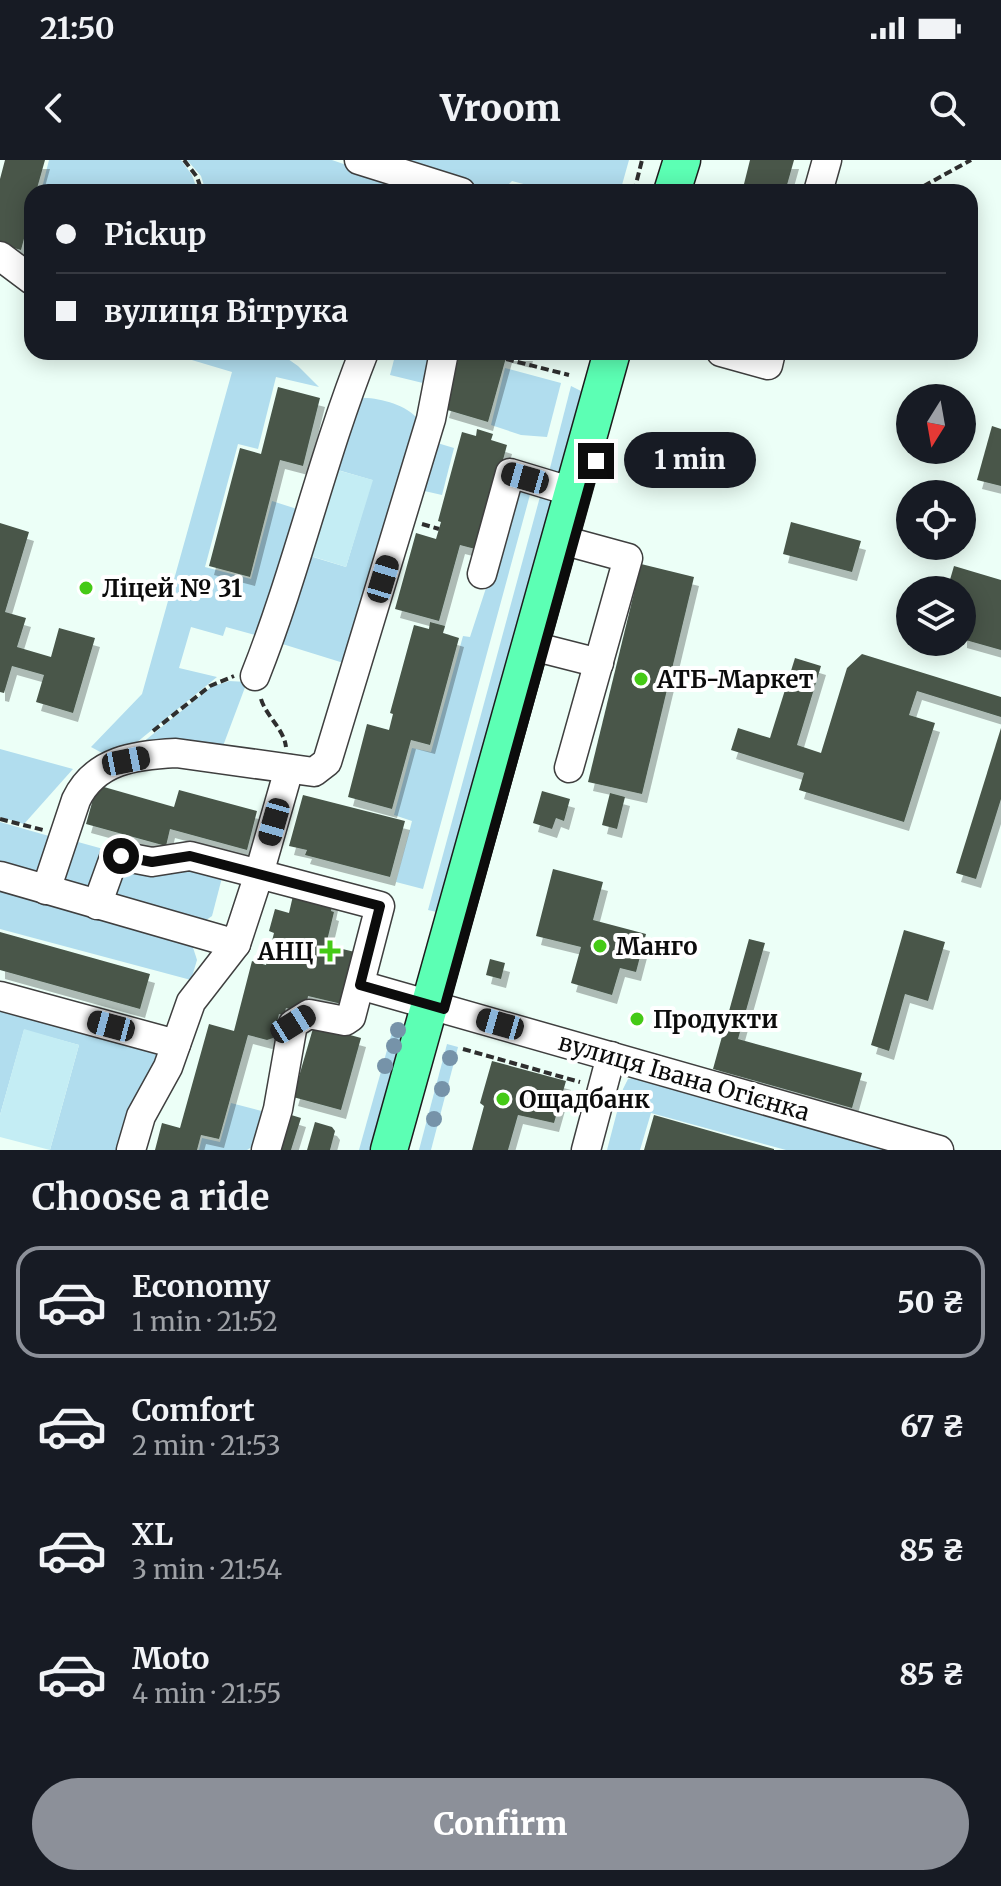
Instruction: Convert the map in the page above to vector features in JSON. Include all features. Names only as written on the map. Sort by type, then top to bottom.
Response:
[{"type":"main road","points":[[660,184],[667,160]]},
{"type":"main road","points":[[674,184],[682,160]]},
{"type":"main road","points":[[404,1150],[436,1006],[610,360]]},
{"type":"main road","points":[[389,1150],[544,649],[625,360]]},
{"type":"street","points":[[359,160],[436,184]]},
{"type":"street","points":[[820,184],[827,160]]},
{"type":"street","points":[[0,256],[24,274]]},
{"type":"street","points":[[255,676],[270,640],[342,407],[361,360]]},
{"type":"street","points":[[46,890],[82,786],[103,766],[176,753],[314,772],[327,762],[431,419],[442,360]]},
{"type":"street","points":[[750,360],[768,365],[769,360]]},
{"type":"street","points":[[482,574],[510,473],[573,492]]},
{"type":"street","points":[[569,768],[628,558],[573,543]]},
{"type":"street","points":[[544,649],[599,663]]},
{"type":"street","points":[[131,1150],[141,1116],[157,1090],[191,1002],[236,944],[289,769]]},
{"type":"street","points":[[97,905],[115,855],[152,862],[190,856],[380,906],[351,1017],[345,1021],[309,1014],[293,1024],[278,1109],[266,1150]]},
{"type":"street","points":[[0,876],[236,944]]},
{"type":"street","name":"вулиця Івана Огієнка","points":[[360,985],[939,1150]]},
{"type":"street","points":[[0,996],[176,1044]]},
{"type":"street","points":[[586,1150],[611,1056]]},
{"type":"path","points":[[184,160],[199,184]]},
{"type":"path","points":[[636,184],[642,160]]},
{"type":"path","points":[[928,184],[971,160]]},
{"type":"path","points":[[510,360],[569,375]]},
{"type":"path","points":[[144,738],[210,686],[231,676],[255,676],[265,711],[286,740],[289,769]]},
{"type":"path","points":[[463,1049],[586,1084]]},
{"type":"shaded area","points":[[49,160],[181,160],[195,184],[43,184]]},
{"type":"shaded area","points":[[187,160],[332,160],[401,184],[204,184],[201,176]]},
{"type":"shaded area","points":[[394,160],[629,160],[622,184],[523,184],[512,181],[509,184],[455,184]]},
{"type":"shaded area","points":[[192,360],[289,360],[319,387],[276,377],[258,449],[238,444],[205,567],[251,579],[272,501],[297,509],[262,637],[226,627],[223,636],[191,627],[179,668],[217,677],[131,747],[104,754],[91,747],[142,694],[232,372]]},
{"type":"shaded area","points":[[394,360],[433,360],[427,384],[390,375]]},
{"type":"shaded area","points":[[505,368],[561,383],[547,437],[521,435],[491,425]]},
{"type":"shaded area","points":[[571,386],[583,392],[563,476],[549,472]]},
{"type":"shaded area","points":[[361,398],[392,403],[418,419],[350,665],[276,642],[303,554],[346,567],[372,480],[331,468]]},
{"type":"shaded area","points":[[434,442],[454,448],[442,495],[420,490]]},
{"type":"shaded area","points":[[337,470],[373,480],[346,567],[311,556]]},
{"type":"shaded area","points":[[531,491],[423,889],[396,882],[412,821],[394,815],[412,748],[431,752],[463,636],[470,637],[517,493]]},
{"type":"shaded area","points":[[541,493],[553,499],[441,913],[428,910]]},
{"type":"shaded area","points":[[229,681],[247,682],[220,754],[126,756],[211,687]]},
{"type":"shaded area","points":[[0,749],[73,769],[24,824],[0,817]]},
{"type":"shaded area","points":[[0,822],[56,838],[42,881],[0,869]]},
{"type":"shaded area","points":[[67,839],[107,850],[94,897],[53,885]]},
{"type":"shaded area","points":[[120,869],[224,870],[212,916],[202,923],[103,901]]},
{"type":"shaded area","points":[[0,883],[190,938],[197,960],[191,980],[0,929]]},
{"type":"shaded area","points":[[0,1001],[167,1050],[125,1150],[50,1150],[79,1045],[24,1030],[0,1115]]},
{"type":"shaded area","points":[[394,1025],[407,1028],[373,1150],[359,1150]]},
{"type":"shaded area","points":[[24,1029],[79,1045],[50,1150],[0,1137],[0,1115]]},
{"type":"shaded area","points":[[447,1044],[458,1047],[431,1150],[419,1150]]},
{"type":"shaded area","points":[[628,1079],[890,1150],[786,1150],[651,1113],[640,1150],[607,1150],[623,1089]]},
{"type":"shaded area","points":[[231,1103],[269,1113],[262,1140],[247,1150],[199,1150],[202,1138],[220,1142]]},
{"type":"building","points":[[5,160],[45,160],[38,184],[24,184],[24,239],[21,250],[0,244],[0,179]]},
{"type":"building","points":[[750,160],[794,160],[787,184],[744,184]]},
{"type":"building","points":[[458,360],[505,360],[488,422],[444,409]]},
{"type":"building","points":[[278,387],[320,398],[303,466],[280,460],[250,577],[209,566],[240,448],[261,454]]},
{"type":"building","points":[[992,426],[1001,429],[1001,486],[977,480]]},
{"type":"building","points":[[477,429],[493,434],[491,440],[507,445],[479,550],[460,545],[439,621],[395,609],[416,533],[436,539],[462,432],[476,436]]},
{"type":"building","points":[[791,522],[861,541],[852,572],[783,554]]},
{"type":"building","points":[[0,523],[29,532],[5,612],[26,618],[17,647],[51,657],[59,628],[95,638],[73,713],[36,702],[44,675],[12,666],[4,693],[0,692]]},
{"type":"building","name":"АТБ-Маркет","points":[[641,564],[694,577],[642,794],[588,782]]},
{"type":"building","points":[[954,566],[1001,580],[1001,650],[976,643],[976,576],[951,576]]},
{"type":"building","points":[[430,622],[445,626],[443,633],[459,638],[430,745],[411,740],[392,809],[348,797],[367,724],[389,730],[393,714],[390,713],[414,625],[429,629]]},
{"type":"building","points":[[862,654],[1001,697],[1001,717],[917,691],[909,715],[935,723],[904,822],[799,790],[804,773],[731,750],[738,728],[770,738],[795,658],[821,666],[797,745],[821,753],[847,668]]},
{"type":"building","points":[[1001,728],[1001,799],[976,879],[956,873]]},
{"type":"building","points":[[97,785],[174,807],[179,790],[257,811],[247,850],[170,829],[166,846],[86,824]]},
{"type":"building","points":[[542,791],[570,799],[564,821],[556,818],[552,829],[533,823]]},
{"type":"building","points":[[610,793],[625,797],[617,829],[602,825]]},
{"type":"building","points":[[303,795],[405,821],[390,877],[305,855],[307,850],[289,846]]},
{"type":"building","points":[[553,869],[603,882],[593,920],[646,934],[636,972],[620,968],[612,995],[571,983],[581,947],[536,936]]},
{"type":"building","points":[[295,887],[334,897],[331,911],[334,912],[326,945],[359,953],[346,1005],[308,996],[307,1002],[294,1010],[286,1008],[284,1015],[279,1014],[273,1038],[267,1040],[248,1035],[219,1139],[201,1135],[197,1150],[155,1150],[162,1123],[180,1128],[209,1024],[234,1031],[252,961],[266,965],[274,933],[269,931],[275,909],[289,913]]},
{"type":"building","points":[[904,930],[945,942],[928,1001],[905,994],[889,1051],[871,1045]]},
{"type":"building","points":[[0,932],[150,974],[140,1009],[0,970]]},
{"type":"building","points":[[749,939],[765,943],[738,1039],[862,1073],[852,1108],[713,1069]]},
{"type":"building","points":[[490,959],[505,963],[501,979],[486,975]]},
{"type":"building","points":[[314,1025],[361,1038],[341,1110],[293,1097]]},
{"type":"building","points":[[492,1061],[566,1081],[554,1123],[518,1115],[508,1150],[472,1150],[484,1106],[480,1103]]},
{"type":"building","points":[[288,1114],[301,1118],[291,1150],[278,1150]]},
{"type":"building","points":[[654,1115],[774,1149],[774,1150],[644,1150]]},
{"type":"building","points":[[315,1122],[332,1127],[335,1131],[330,1150],[307,1150]]},
{"type":"place","name":"Ліцей № 31","points":[[86,588]]},
{"type":"place","name":"АТБ-Маркет","points":[[641,679]]},
{"type":"place","name":"Манго","points":[[600,946]]},
{"type":"place","name":"АНЦ","points":[[330,951]]},
{"type":"place","name":"Продукти","points":[[637,1019]]},
{"type":"place","name":"Ощадбанк","points":[[503,1099]]},
{"type":"route","points":[[121,856],[140,862],[190,856],[380,906],[360,985],[444,1009],[596,461]]}]
